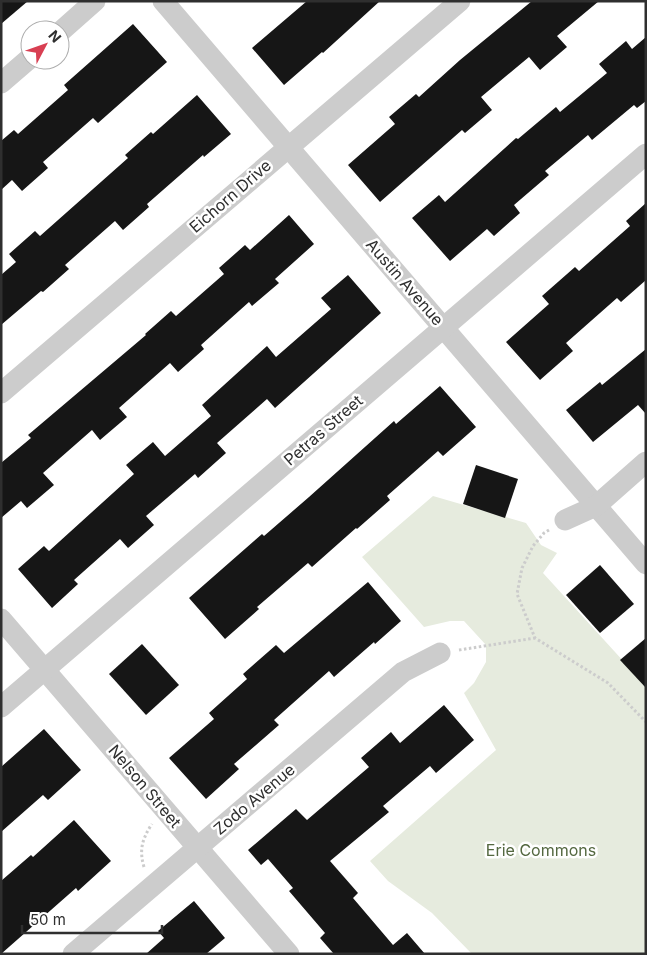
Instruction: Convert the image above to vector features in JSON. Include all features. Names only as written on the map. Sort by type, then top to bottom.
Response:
[{"type":"street","points":[[70,23],[95,1]]},
{"type":"street","name":"Austin Avenue","points":[[163,1],[646,564]]},
{"type":"street","name":"Eichorn Drive","points":[[1,393],[460,1]]},
{"type":"street","points":[[1,83],[20,67]]},
{"type":"street","name":"Petras Street","points":[[1,707],[646,154]]},
{"type":"street","points":[[565,520],[596,506],[646,462]]},
{"type":"street","name":"Nelson Street","points":[[1,619],[289,954]]},
{"type":"street","name":"Zodo Avenue","points":[[74,954],[403,672],[440,653]]},
{"type":"path","points":[[565,520],[544,533],[533,546],[522,568],[517,594],[535,638],[608,683],[646,722]]},
{"type":"path","points":[[440,653],[535,638]]},
{"type":"path","points":[[144,867],[141,844],[145,833],[152,824]]},
{"type":"green space","name":"Erie Commons","points":[[433,496],[526,523],[541,545],[557,553],[543,573],[646,686],[646,954],[472,954],[432,913],[388,881],[370,861],[496,750],[464,693],[474,683],[486,662],[486,645],[464,621],[450,621],[424,627],[362,557]]},
{"type":"building","points":[[1,1],[28,1],[1,24]]},
{"type":"building","points":[[307,1],[380,1],[323,53],[284,85],[252,48]]},
{"type":"building","points":[[532,1],[599,1],[557,36],[567,47],[540,70],[529,57],[481,97],[492,110],[465,133],[462,130],[380,202],[348,165],[395,124],[389,117],[416,94],[419,97],[460,60]]},
{"type":"building","points":[[133,24],[167,62],[98,123],[93,118],[43,162],[48,168],[22,191],[12,180],[1,190],[1,141],[14,130],[18,134],[68,90],[64,85]]},
{"type":"building","points":[[646,37],[646,101],[637,108],[634,105],[592,140],[588,135],[545,171],[549,175],[514,205],[520,213],[494,236],[487,229],[450,261],[412,218],[439,195],[445,202],[516,138],[518,139],[556,107],[560,112],[607,73],[599,64],[626,41],[632,49]]},
{"type":"building","points":[[197,95],[231,134],[204,157],[203,155],[147,204],[149,207],[123,230],[115,221],[65,265],[69,269],[1,325],[1,275],[16,262],[9,254],[35,231],[40,236],[128,158],[125,155],[151,132],[153,134]]},
{"type":"building","points":[[646,203],[646,280],[621,302],[617,298],[566,343],[573,351],[540,380],[506,342],[549,304],[542,296],[575,267],[579,271],[630,226],[626,221]]},
{"type":"building","points":[[289,215],[314,244],[275,279],[279,283],[252,306],[249,302],[201,345],[204,349],[178,372],[170,363],[119,408],[127,417],[100,440],[92,430],[43,473],[54,485],[27,508],[21,501],[1,518],[1,463],[31,438],[28,435],[146,335],[171,311],[176,316],[224,274],[219,268],[245,245],[250,250]]},
{"type":"building","points":[[348,275],[381,313],[275,408],[267,399],[217,443],[226,453],[198,478],[195,474],[146,516],[154,525],[128,548],[120,539],[74,580],[78,584],[52,608],[18,569],[44,546],[49,551],[134,474],[126,465],[153,442],[165,456],[211,416],[202,405],[267,346],[276,357],[331,309],[321,298]]},
{"type":"building","points":[[646,349],[646,414],[638,405],[593,442],[566,410],[600,382],[602,385]]},
{"type":"building","points":[[440,386],[476,427],[443,456],[438,451],[387,496],[390,500],[312,567],[308,563],[257,607],[259,609],[225,639],[189,598],[262,534],[264,536],[394,421],[396,424]]},
{"type":"building","points":[[476,465],[518,479],[505,518],[463,504]]},
{"type":"building","points":[[600,565],[634,604],[600,633],[566,595]]},
{"type":"building","points":[[368,582],[401,621],[334,677],[329,671],[274,720],[279,725],[234,764],[239,769],[206,799],[169,758],[214,719],[209,713],[247,679],[243,674],[276,645],[284,653]]},
{"type":"building","points":[[646,638],[646,688],[620,660]]},
{"type":"building","points":[[142,644],[179,685],[146,715],[109,674]]},
{"type":"building","points":[[444,705],[474,740],[436,773],[430,766],[383,806],[389,812],[330,861],[358,893],[353,898],[393,945],[407,933],[425,954],[334,954],[320,938],[325,933],[289,891],[293,888],[268,859],[261,865],[248,850],[296,809],[307,820],[369,767],[361,758],[391,732],[400,743]]},
{"type":"building","points":[[44,729],[81,770],[48,800],[43,795],[1,832],[1,767]]},
{"type":"building","points":[[74,820],[111,861],[78,891],[76,888],[1,954],[1,881],[31,855],[33,857]]},
{"type":"building","points":[[194,901],[225,938],[206,954],[146,954],[164,938],[158,931]]}]
